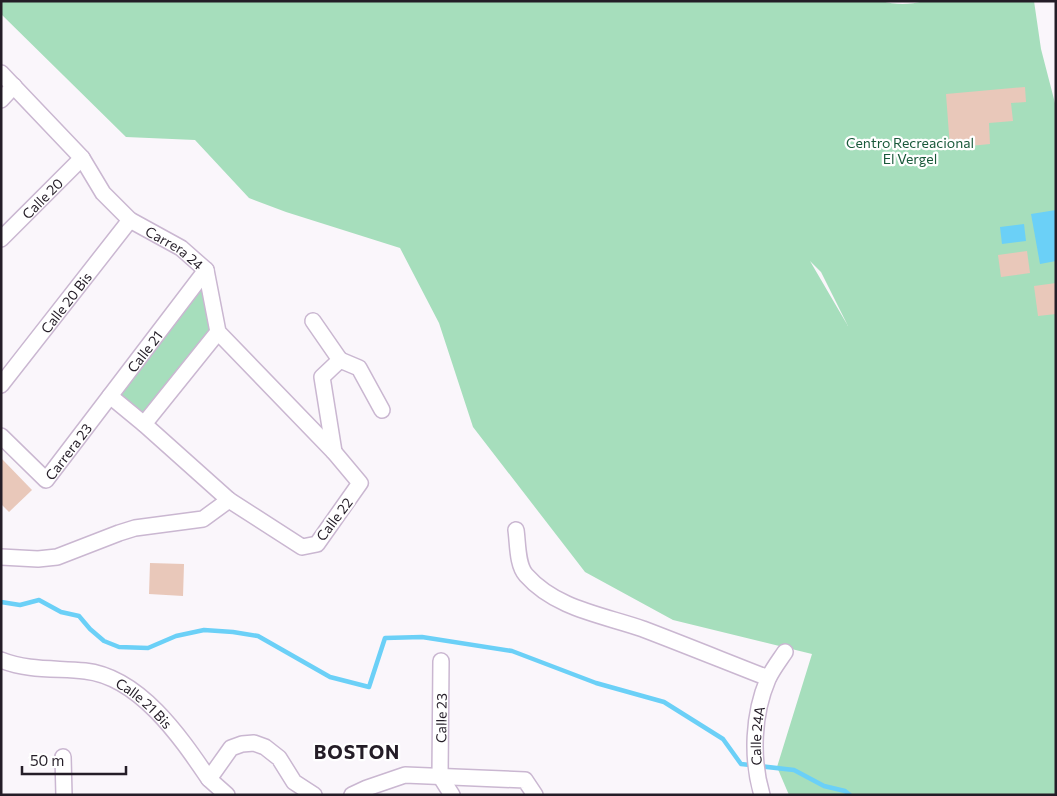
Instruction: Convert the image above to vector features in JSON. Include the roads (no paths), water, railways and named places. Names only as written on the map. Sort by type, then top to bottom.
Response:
[{"type":"street","name":"Carrera 24","points":[[1,72],[82,158],[103,193],[130,220],[181,248],[206,270],[218,332]]},
{"type":"street","points":[[1,100],[14,86]]},
{"type":"street","name":"Calle 20","points":[[1,239],[82,158]]},
{"type":"street","name":"Calle 20 Bis","points":[[1,385],[130,220]]},
{"type":"street","name":"Calle 21","points":[[110,396],[206,270]]},
{"type":"street","points":[[313,321],[340,360],[359,368],[382,410]]},
{"type":"street","points":[[144,424],[218,332],[334,452]]},
{"type":"street","points":[[334,452],[322,376],[340,360]]},
{"type":"street","points":[[1,557],[38,559],[57,557],[135,528],[203,519],[229,500],[110,396]]},
{"type":"street","name":"Carrera 23","points":[[1,436],[46,480],[110,396]]},
{"type":"street","name":"Calle 22","points":[[229,500],[302,547],[317,544],[360,483],[334,452]]},
{"type":"street","points":[[516,530],[521,563],[525,574],[551,596],[576,608],[642,629],[768,678]]},
{"type":"street","name":"Calle 24A","points":[[762,795],[758,782],[755,739],[759,708],[768,678],[785,652]]},
{"type":"street","name":"Calle 21 Bis","points":[[1,660],[11,664],[31,667],[88,671],[123,684],[149,703],[184,743],[209,779],[226,795]]},
{"type":"street","name":"Calle 23","points":[[440,776],[441,661]]},
{"type":"street","points":[[209,779],[232,748],[242,744],[254,743],[265,747],[278,758],[294,782],[314,795]]},
{"type":"street","points":[[63,757],[64,795]]},
{"type":"street","points":[[352,795],[405,775],[525,780],[535,795]]},
{"type":"street","points":[[440,776],[452,795]]},
{"type":"water","points":[[1056,210],[1056,261],[1040,264],[1031,214]]},
{"type":"water","points":[[1024,224],[1026,241],[1002,244],[1000,227]]},
{"type":"waterway","points":[[1,602],[20,605],[39,600],[61,612],[79,616],[104,641],[119,647],[148,648],[176,636],[204,630],[258,636],[330,677],[369,687],[385,638],[422,637],[512,651],[596,683],[664,702],[723,739],[741,764],[794,770],[824,786],[845,791],[850,795]]},
{"type":"district","name":"BOSTON","points":[[357,751]]},
{"type":"park label","name":"Centro Recreacional El Vergel","points":[[910,150]]}]
